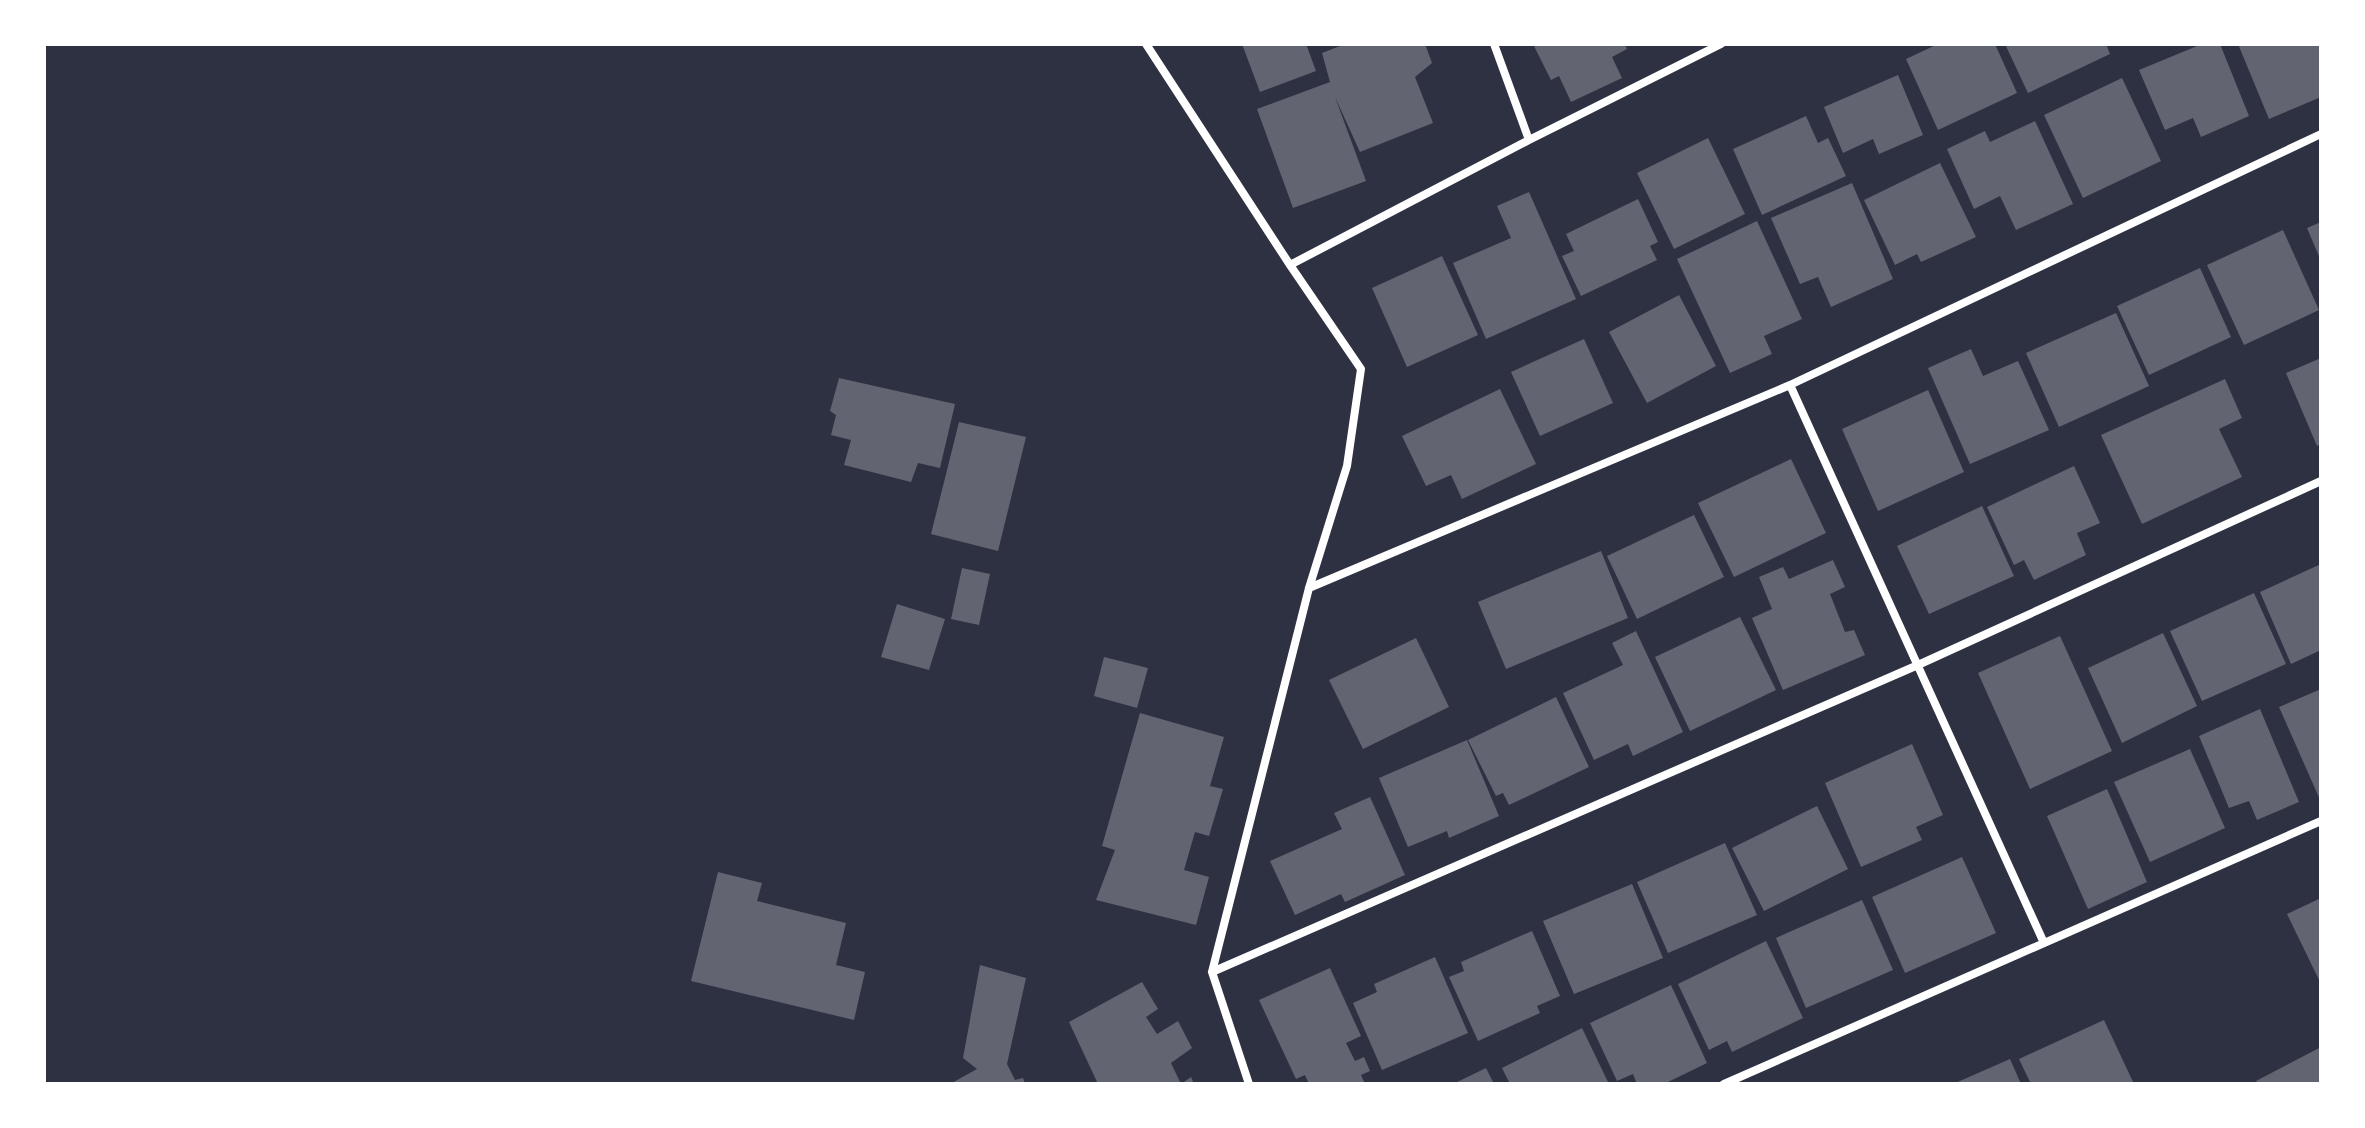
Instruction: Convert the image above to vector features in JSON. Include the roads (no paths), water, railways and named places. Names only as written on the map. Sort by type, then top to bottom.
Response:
[{"type":"street","points":[[1146,44],[1361,369],[1347,466],[1309,588],[1212,972],[1249,1084]]},
{"type":"street","points":[[1494,44],[1529,140]]},
{"type":"street","points":[[1290,265],[1721,44]]},
{"type":"street","points":[[1309,588],[1790,385],[2321,134]]},
{"type":"street","points":[[1790,385],[2044,943]]},
{"type":"street","points":[[1212,972],[1918,665],[2321,481]]},
{"type":"street","points":[[1724,1084],[2321,821]]}]
